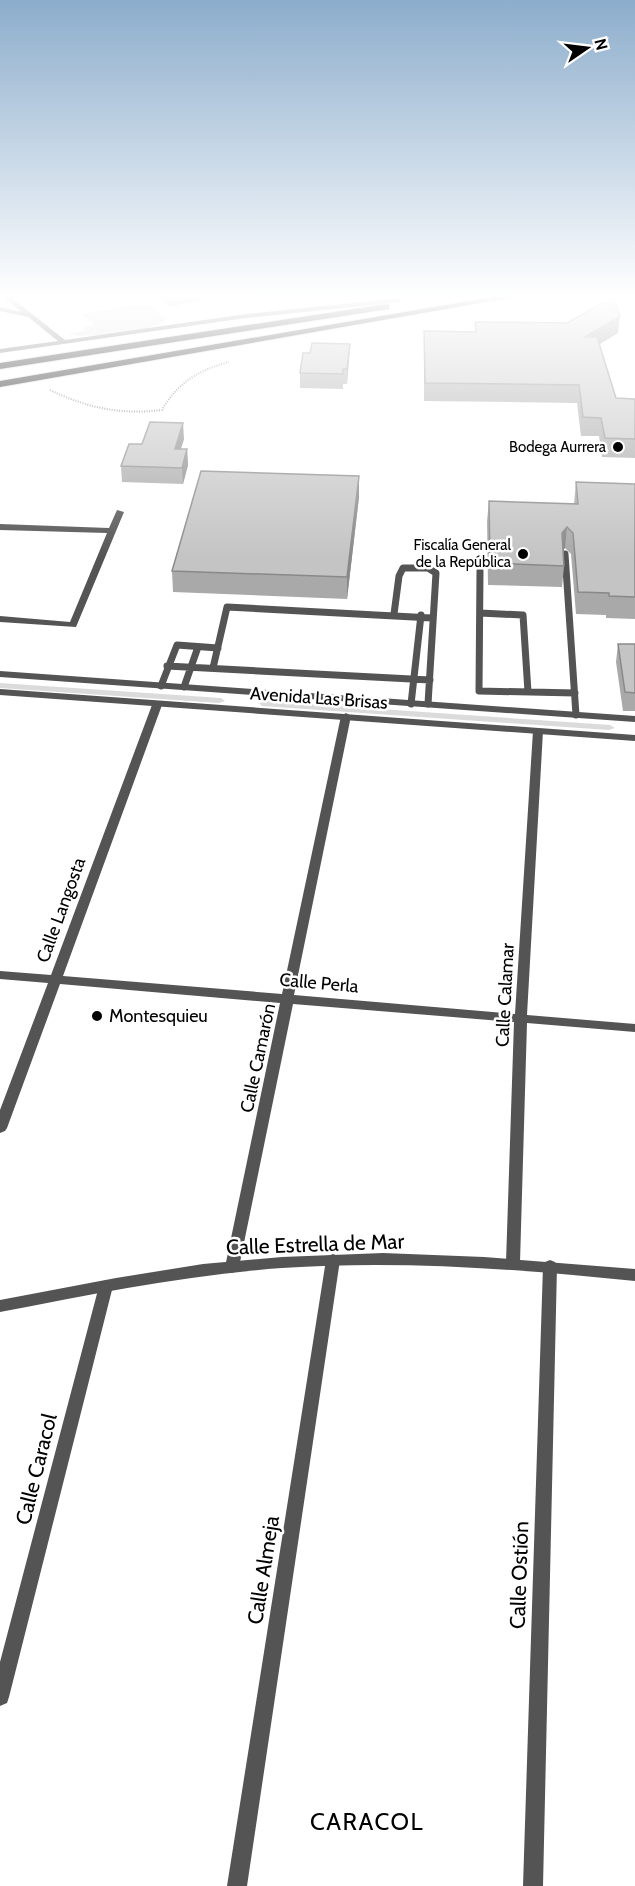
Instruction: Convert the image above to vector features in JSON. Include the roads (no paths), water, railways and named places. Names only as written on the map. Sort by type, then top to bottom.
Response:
[{"type":"street","points":[[0,619],[73,625],[120,512]]},
{"type":"street","points":[[0,527],[112,531]]},
{"type":"street","name":"Avenida Las Brisas","points":[[0,674],[635,719]]},
{"type":"street","name":"Avenida Las Brisas","points":[[0,692],[635,738]]},
{"type":"street","points":[[245,709],[251,692]]},
{"type":"street","name":"Calle Langosta","points":[[0,1128],[156,705]]},
{"type":"street","name":"Calle Camarón","points":[[232,1266],[346,716]]},
{"type":"street","name":"Calle Calamar","points":[[513,1262],[521,1017],[538,731]]},
{"type":"street","name":"Calle Perla","points":[[0,975],[635,1028]]},
{"type":"street","name":"Calle Estrella de Mar","points":[[0,1306],[232,1266],[333,1260],[513,1262],[635,1275]]},
{"type":"street","name":"Calle Almeja","points":[[237,1886],[333,1260]]},
{"type":"street","name":"Calle Ostión","points":[[533,1886],[550,1266]]},
{"type":"street","name":"Calle Caracol","points":[[0,1697],[106,1286]]},
{"type":"lane","points":[[565,554],[576,715]]},
{"type":"lane","points":[[394,614],[399,576],[403,568],[428,568],[436,573],[428,704]]},
{"type":"lane","points":[[480,571],[479,691],[575,693]]},
{"type":"lane","points":[[213,668],[227,607],[421,615],[432,618]]},
{"type":"lane","points":[[480,612],[523,615],[528,692]]},
{"type":"lane","points":[[411,704],[421,615]]},
{"type":"lane","points":[[418,636],[432,637]]},
{"type":"lane","points":[[161,686],[177,645],[218,648]]},
{"type":"lane","points":[[184,687],[198,647]]},
{"type":"lane","points":[[417,658],[431,658]]},
{"type":"lane","points":[[167,666],[430,680]]},
{"type":"place","name":"Bodega Aurrera","points":[[618,447]]},
{"type":"place","name":"Fiscalía General de la República","points":[[523,554]]},
{"type":"place","name":"Montesquieu","points":[[97,1016]]},
{"type":"district","name":"CARACOL","points":[[367,1821]]}]
